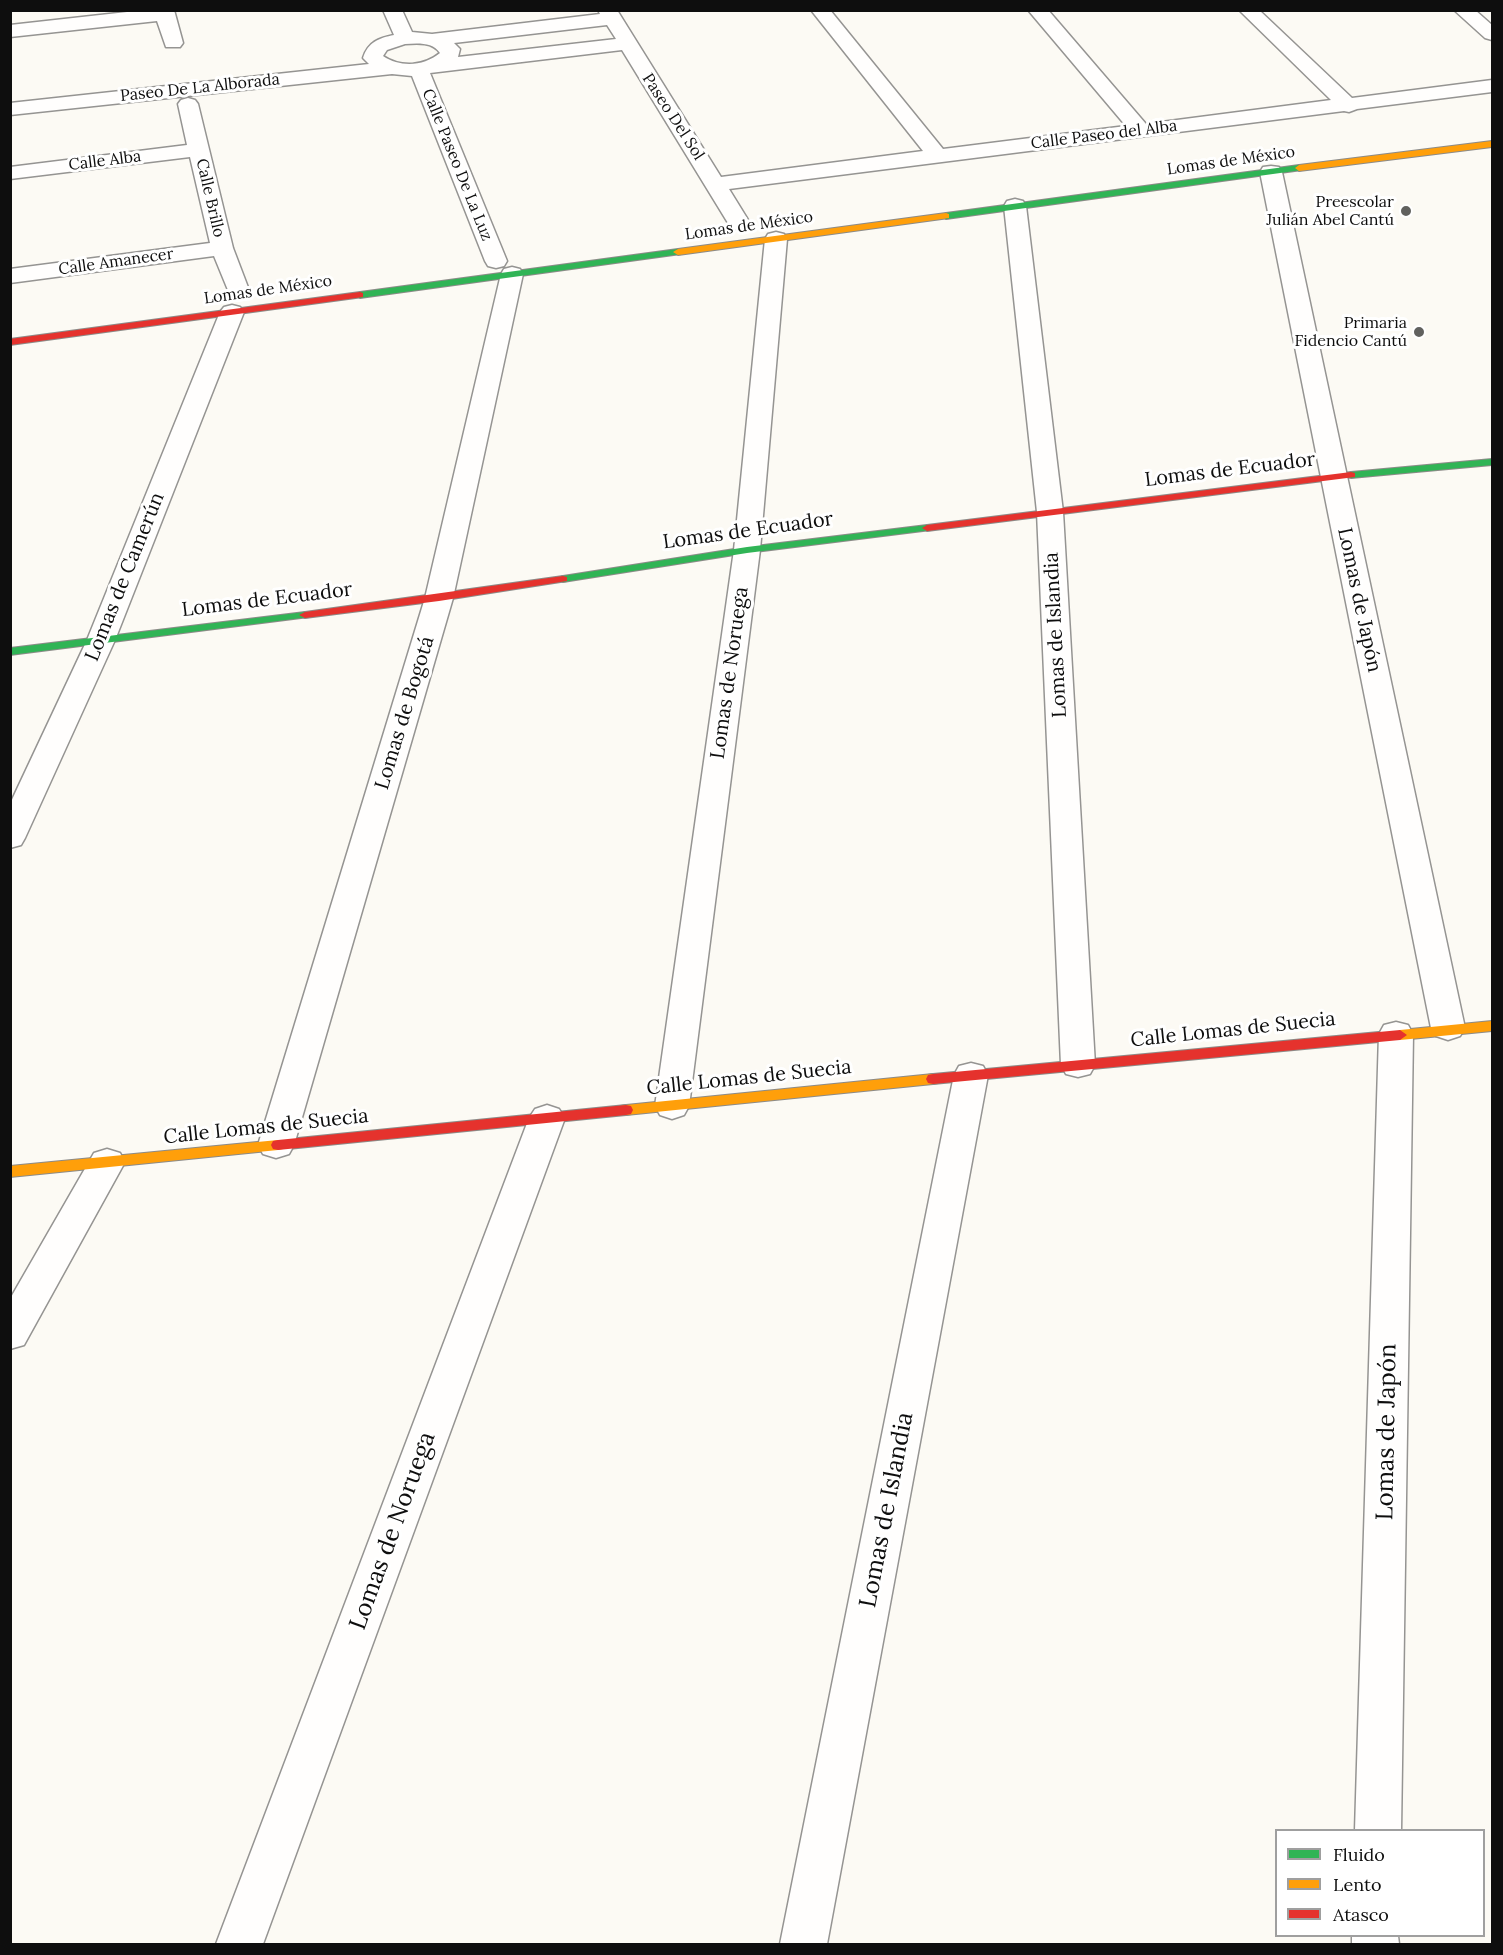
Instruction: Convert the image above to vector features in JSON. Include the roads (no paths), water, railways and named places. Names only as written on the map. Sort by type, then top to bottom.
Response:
[{"type":"street","points":[[392,10],[405,38]]},
{"type":"street","points":[[820,10],[938,156]]},
{"type":"street","points":[[1037,10],[1140,130]]},
{"type":"street","points":[[1248,10],[1349,106]]},
{"type":"street","points":[[1463,10],[1492,34]]},
{"type":"street","points":[[10,31],[165,12],[174,43]]},
{"type":"street","points":[[356,48],[380,46],[405,38],[434,39],[609,15]]},
{"type":"street","name":"Paseo Del Sol","points":[[609,15],[739,223]]},
{"type":"street","points":[[426,67],[444,61],[450,55],[450,49],[444,43],[434,39]]},
{"type":"street","points":[[426,67],[627,44]]},
{"type":"street","points":[[380,46],[374,52],[373,58],[390,68]]},
{"type":"street","name":"Paseo De La Alborada","points":[[10,109],[390,68],[426,67]]},
{"type":"street","name":"Calle Paseo De La Luz","points":[[426,67],[504,268]]},
{"type":"street","name":"Calle Paseo del Alba","points":[[716,184],[1349,106],[1492,86]]},
{"type":"street","name":"Calle Brillo","points":[[188,104],[235,301]]},
{"type":"street","name":"Lomas de México","points":[[10,342],[235,301],[504,268],[776,239],[1492,144]]},
{"type":"street","name":"Calle Alba","points":[[10,173],[199,150]]},
{"type":"street","name":"Lomas de Japón","points":[[1271,172],[1448,1028]]},
{"type":"street","name":"Lomas de Islandia","points":[[1015,206],[1050,512],[1078,1065]]},
{"type":"street","name":"Lomas de Noruega","points":[[672,1106],[747,550],[776,239]]},
{"type":"street","name":"Calle Amanecer","points":[[10,276],[222,248]]},
{"type":"street","name":"Lomas de Bogotá","points":[[276,1145],[439,598],[504,268]]},
{"type":"street","name":"Lomas de Camerún","points":[[10,838],[101,640],[235,301]]},
{"type":"street","name":"Lomas de Ecuador","points":[[10,652],[439,598],[747,550],[1334,477],[1492,462]]},
{"type":"street","name":"Calle Lomas de Suecia","points":[[10,1172],[1448,1028],[1492,1026]]},
{"type":"street","name":"Lomas de Japón","points":[[1378,1829],[1396,1034]]},
{"type":"street","name":"Lomas de Islandia","points":[[803,1944],[971,1075]]},
{"type":"street","name":"Lomas de Noruega","points":[[239,1944],[547,1118]]},
{"type":"street","points":[[10,1334],[107,1162]]},
{"type":"place","name":"Preescolar Julián Abel Cantú","points":[[1406,211]]},
{"type":"place","name":"Primaria Fidencio Cantú","points":[[1419,332]]}]
